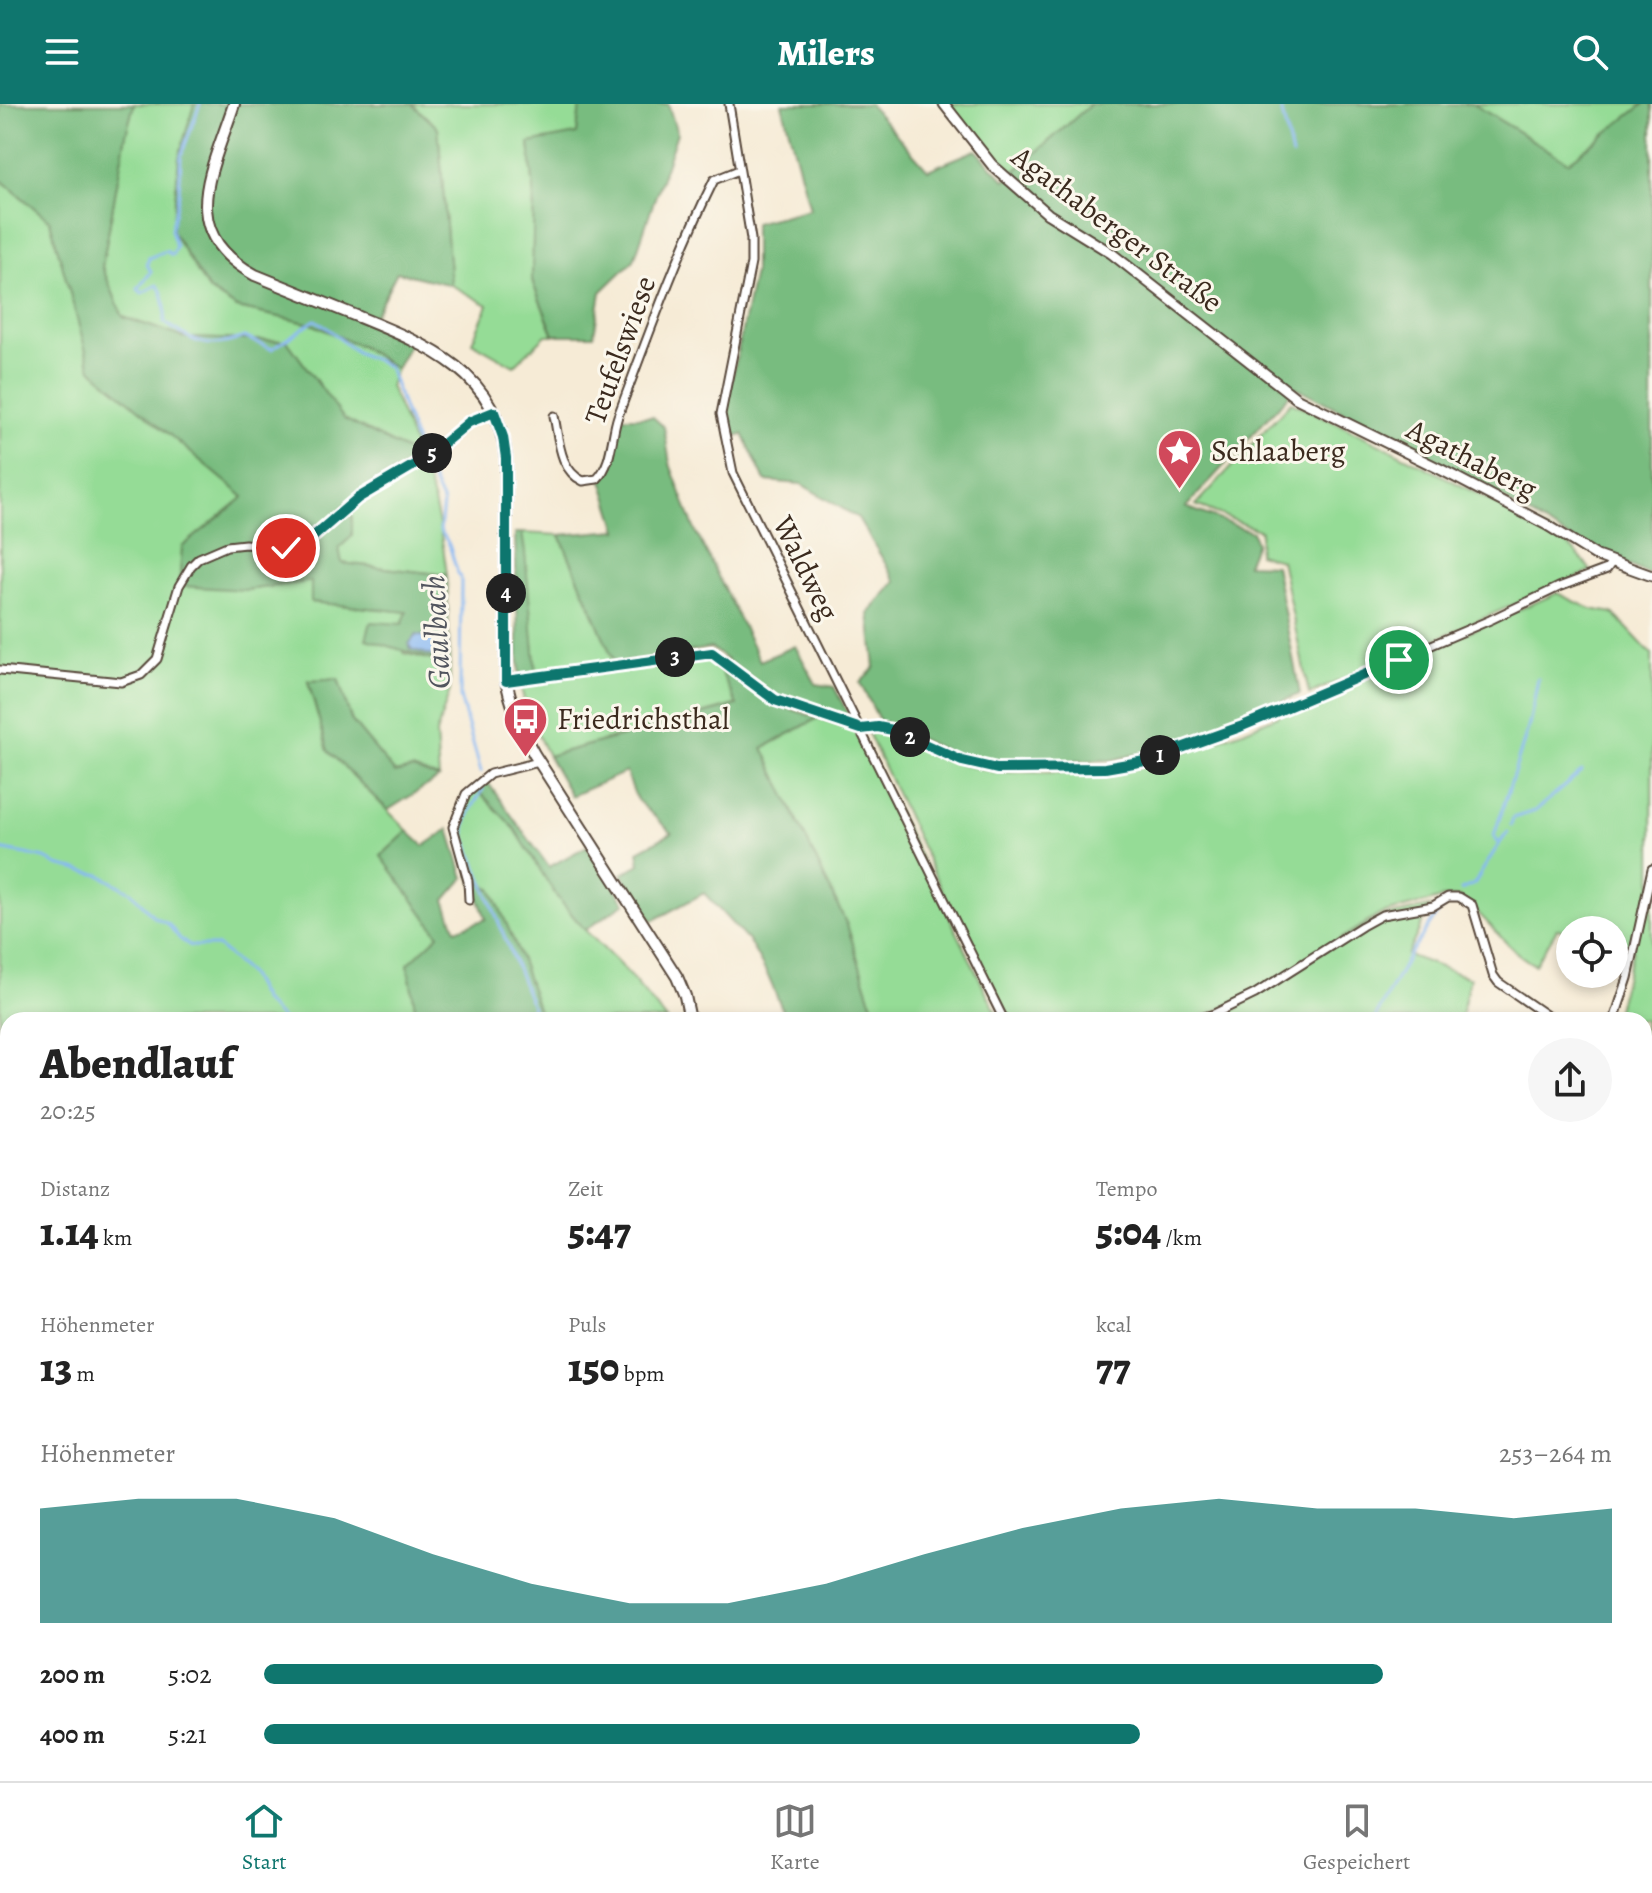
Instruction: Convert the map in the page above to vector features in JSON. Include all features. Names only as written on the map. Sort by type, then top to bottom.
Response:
[{"type":"main road","points":[[234,104],[208,182],[205,205],[208,226],[220,249],[234,264],[255,275],[435,350],[467,375],[494,412],[506,458],[506,681],[522,733],[671,967],[685,996],[688,1012]]},
{"type":"street","name":"Waldweg","points":[[729,104],[751,239],[751,263],[721,414],[733,473],[1000,1012]]},
{"type":"street","name":"Agathaberger Straße","points":[[944,104],[992,165],[1048,214],[1111,253],[1273,379]]},
{"type":"street","name":"Teufelswiese","points":[[554,416],[566,467],[583,481],[597,479],[605,469],[613,430],[695,218],[714,180],[739,170]]},
{"type":"street","name":"Agathaberg","points":[[1273,379],[1296,398],[1440,469],[1612,562],[1652,576]]},
{"type":"street","points":[[0,670],[121,682],[141,675],[157,659],[179,586],[199,558],[227,546],[245,544],[286,548],[300,544],[314,536],[358,498],[422,460],[469,422],[494,412]]},
{"type":"street","points":[[506,681],[712,653],[775,700],[861,729],[878,727],[893,730],[962,761],[997,769],[1105,768],[1145,761],[1307,699],[1559,587],[1607,569],[1612,562]]},
{"type":"street","points":[[469,900],[468,881],[453,827],[466,794],[490,774],[539,762]]},
{"type":"street","points":[[1617,1012],[1628,978],[1652,869]]},
{"type":"street","points":[[1218,1012],[1284,976],[1382,915],[1433,906],[1443,898],[1459,897],[1472,905],[1495,979],[1542,1012]]},
{"type":"green space","points":[[0,104],[134,104],[102,267],[123,317],[185,338],[287,341],[344,419],[419,457],[356,495],[331,518],[352,510],[352,536],[339,548],[342,563],[447,575],[450,665],[366,639],[371,622],[402,624],[407,612],[311,602],[311,581],[246,590],[179,586],[182,547],[244,497],[91,369],[50,221],[0,179]]},
{"type":"green space","points":[[134,104],[194,104],[172,231],[208,290],[237,308],[312,324],[362,347],[396,369],[390,386],[419,457],[344,419],[287,341],[185,338],[123,317],[102,267]]},
{"type":"green space","points":[[194,104],[412,104],[438,128],[451,285],[397,272],[373,318],[410,343],[396,369],[362,347],[312,324],[237,308],[209,290],[172,231],[179,157]]},
{"type":"green space","points":[[412,104],[580,104],[577,134],[529,143],[534,191],[532,281],[554,335],[546,335],[514,366],[472,342],[488,305],[451,285],[438,128]]},
{"type":"green space","points":[[580,104],[668,104],[677,133],[634,260],[601,292],[594,335],[554,335],[532,281],[534,191],[529,143],[577,134]]},
{"type":"green space","points":[[782,104],[869,104],[928,170],[976,150],[1005,180],[1091,104],[1473,104],[1568,162],[1644,104],[1652,104],[1652,576],[1573,540],[1442,464],[1296,387],[1186,507],[1252,532],[1256,543],[1247,564],[1275,565],[1300,694],[1168,747],[1112,760],[991,764],[946,751],[879,720],[860,683],[875,667],[869,613],[896,581],[858,518],[801,484],[765,481],[743,434],[728,438],[725,413],[754,272],[754,223],[810,209]]},
{"type":"green space","points":[[948,104],[1091,104],[1010,176]]},
{"type":"green space","points":[[1473,104],[1644,104],[1568,162]]},
{"type":"green space","points":[[0,179],[50,221],[91,369],[244,497],[182,547],[246,590],[312,581],[311,602],[408,612],[403,624],[404,653],[450,665],[450,690],[436,734],[439,778],[412,769],[395,773],[352,721],[338,679],[308,682],[328,751],[408,831],[381,856],[439,935],[408,964],[416,1012],[0,1012]]},
{"type":"green space","points":[[1291,402],[1389,448],[1544,528],[1570,547],[1591,571],[1309,694],[1281,560],[1258,554],[1261,531],[1196,505]]},
{"type":"green space","points":[[622,417],[653,417],[664,427],[670,464],[694,528],[760,661],[795,646],[816,684],[834,687],[853,723],[777,698],[711,648],[615,664],[560,535],[618,530],[602,480]]},
{"type":"green space","points":[[422,465],[438,519],[447,575],[341,563],[339,548],[352,536],[352,510]]},
{"type":"green space","points":[[515,533],[522,533],[525,552],[536,673],[519,675]]},
{"type":"green space","points":[[522,533],[560,535],[615,664],[536,673]]},
{"type":"green space","points":[[1557,593],[1591,609],[1613,613],[1652,655],[1652,1012],[1616,1012],[1623,988],[1628,988],[1628,968],[1633,949],[1628,948],[1628,916],[1556,916],[1556,931],[1535,965],[1514,950],[1459,897],[1443,898],[1381,914],[1254,992],[1214,1012],[1004,1012],[946,899],[868,733],[882,732],[952,762],[995,772],[1100,773],[1137,768],[1243,731]]},
{"type":"green space","points":[[707,655],[714,657],[738,704],[548,756],[527,713],[520,683]]},
{"type":"green space","points":[[714,657],[773,703],[818,718],[763,748],[847,925],[874,1012],[784,1012],[750,943],[704,893],[652,921],[622,874],[640,864],[638,851],[672,833],[637,800],[626,772],[571,796],[548,756],[737,705]]},
{"type":"green space","points":[[338,679],[351,720],[395,773],[412,769],[439,778],[388,810],[328,751],[308,681]]},
{"type":"green space","points":[[818,718],[858,730],[996,1012],[874,1012],[847,925],[763,748]]},
{"type":"green space","points":[[486,780],[549,867],[587,846],[625,903],[585,930],[557,897],[515,829],[476,788]]},
{"type":"green space","points":[[476,788],[515,829],[557,897],[660,1012],[539,1012],[492,890],[471,878],[459,832],[462,812]]},
{"type":"green space","points":[[449,829],[464,878],[445,900],[456,930],[486,919],[471,878],[492,890],[539,1012],[416,1012],[408,964],[439,935],[381,856],[408,831],[424,846]]},
{"type":"green space","points":[[1430,907],[1407,955],[1470,978],[1462,1012],[1224,1012],[1363,927],[1382,917]]},
{"type":"water","points":[[416,635],[445,640],[449,644],[445,660],[411,649],[409,644]]},
{"type":"waterway","name":"Gaulbach","points":[[200,104],[181,156],[179,193],[171,230],[176,247],[172,255],[166,251],[149,258],[147,264],[151,272],[138,289],[142,293],[157,285],[164,302],[164,322],[202,343],[221,344],[244,337],[272,349],[315,320],[355,351],[389,368],[420,454],[443,503],[440,531],[448,542],[461,579],[460,697],[481,772]]},
{"type":"waterway","points":[[1280,104],[1292,156]]},
{"type":"waterway","points":[[1461,890],[1474,884],[1499,844],[1494,836],[1529,725],[1538,679]]},
{"type":"waterway","points":[[1511,825],[1513,818],[1535,811],[1582,771]]},
{"type":"waterway","name":"Gaulbach","points":[[483,789],[467,818],[465,837],[532,1006],[530,1012]]},
{"type":"waterway","points":[[1499,844],[1508,832]]},
{"type":"waterway","points":[[0,849],[45,858],[57,865],[100,875],[131,892],[154,917],[168,924],[180,939],[191,946],[217,946],[221,949],[249,974],[264,1002],[275,1012]]},
{"type":"waterway","points":[[1378,1012],[1409,955],[1444,904]]},
{"type":"place","name":"Schlaaberg","points":[[1180,490]]},
{"type":"place","name":"Friedrichsthal","points":[[526,758]]},
{"type":"route","points":[[286,548],[314,536],[358,498],[426,458],[469,422],[494,412],[506,458],[506,681],[712,653],[775,700],[861,729],[878,727],[893,730],[962,761],[997,769],[1105,768],[1145,761],[1240,727],[1399,660]]}]
